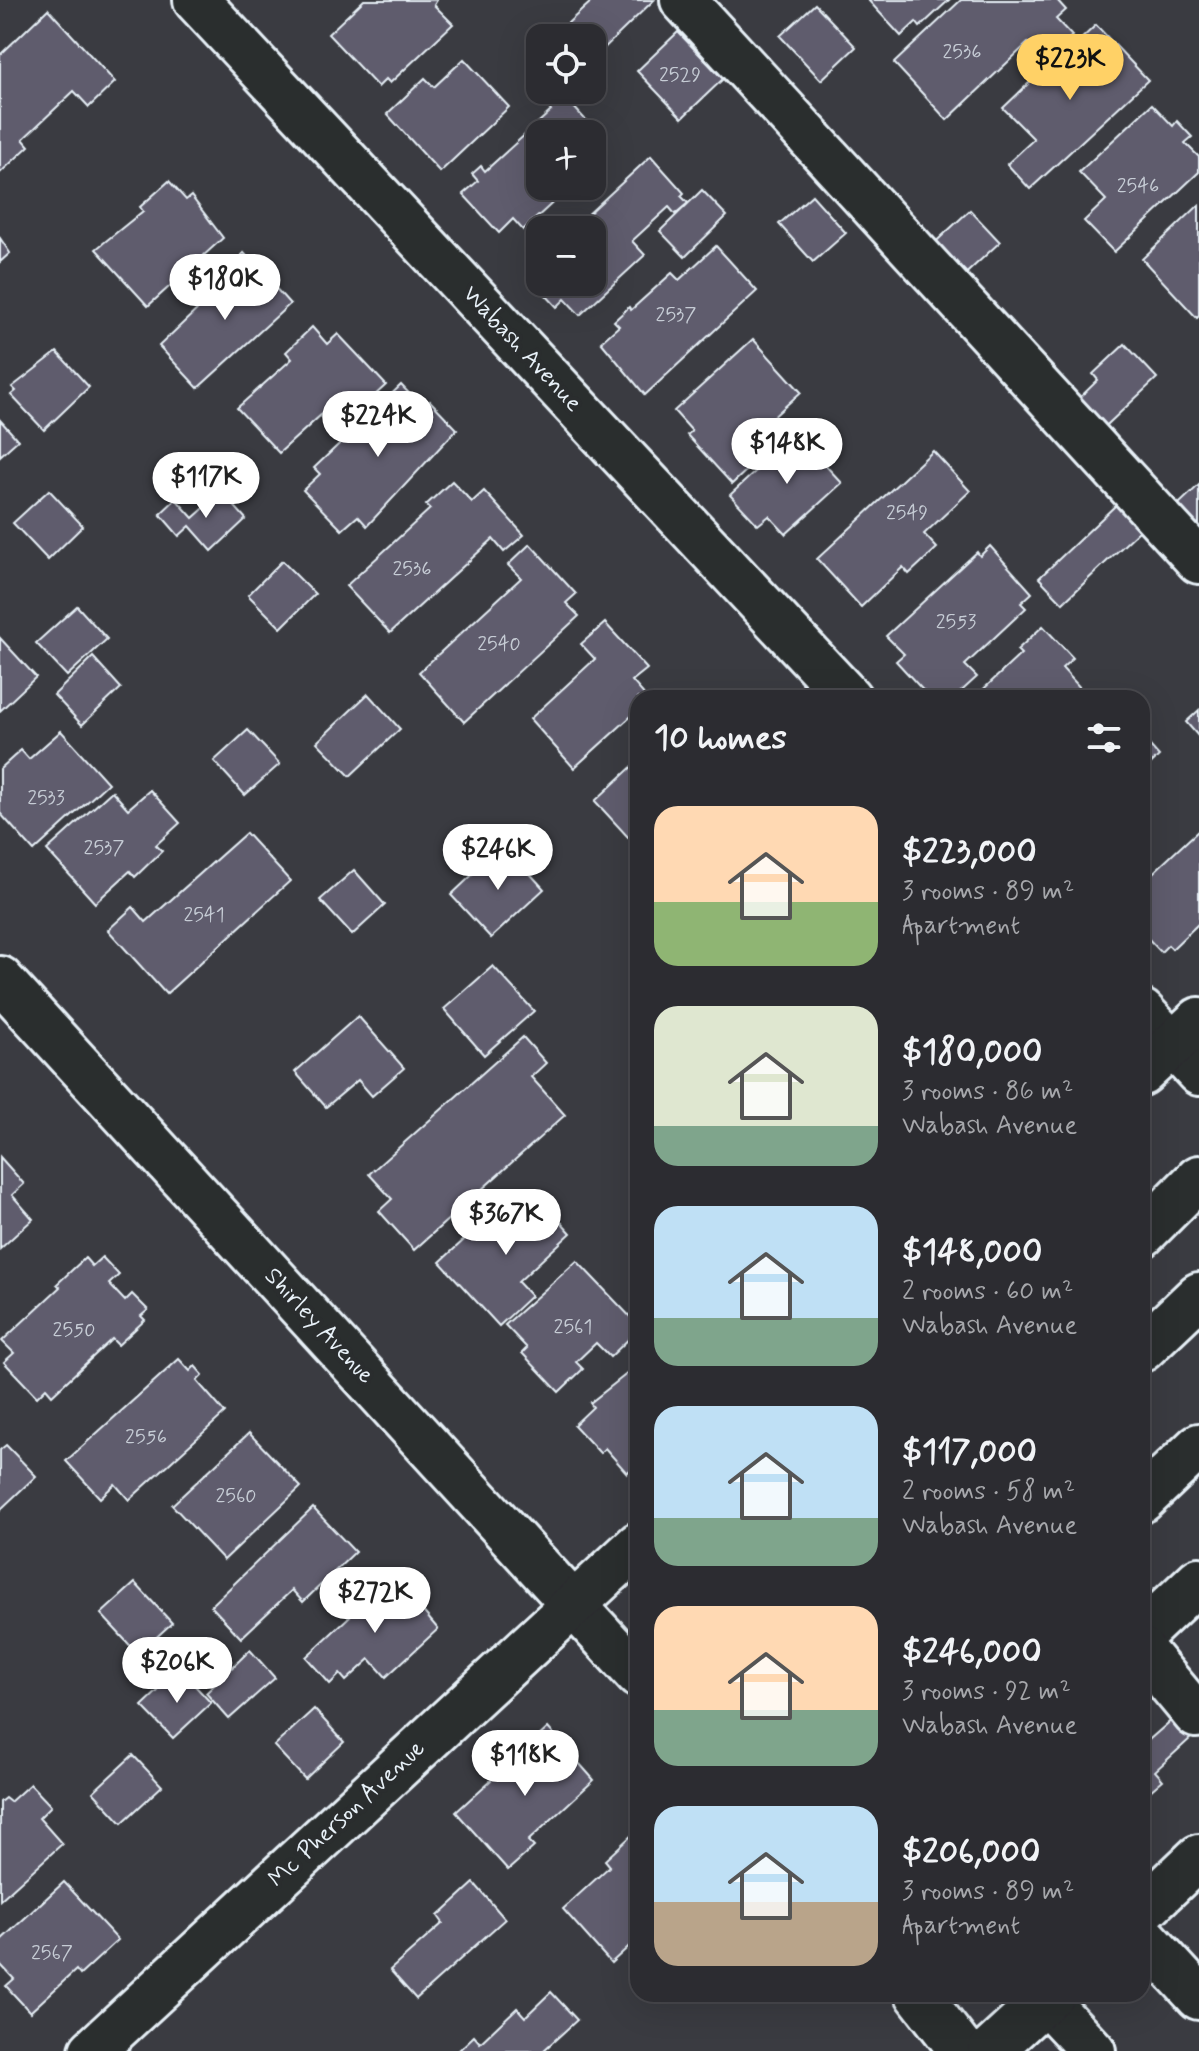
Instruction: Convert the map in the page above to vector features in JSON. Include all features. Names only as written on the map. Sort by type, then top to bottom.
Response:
[{"type":"street","name":"Wabash Avenue","points":[[196,0],[842,690]]},
{"type":"street","points":[[683,0],[1199,561]]},
{"type":"street","name":"Shirley Avenue","points":[[0,979],[630,1666]]},
{"type":"street","points":[[1150,1021],[1178,1053]]},
{"type":"street","points":[[1150,1227],[1199,1178]]},
{"type":"street","points":[[1150,1341],[1199,1295]]},
{"type":"street","points":[[1150,1492],[1199,1446]]},
{"type":"street","name":"Mc Pherson Avenue","points":[[92,2051],[630,1552]]},
{"type":"street","points":[[1150,1626],[1199,1580]]},
{"type":"street","points":[[1150,1660],[1196,1715],[1199,1712]]},
{"type":"street","points":[[1150,1903],[1199,1857]]},
{"type":"street","points":[[1150,1944],[1199,1997]]},
{"type":"street","points":[[924,2002],[962,2051]]},
{"type":"street","points":[[990,2051],[1043,2002]]},
{"type":"street","points":[[1052,2002],[1093,2051]]},
{"type":"building","points":[[364,0],[437,0],[434,5],[453,24],[390,83],[386,79],[378,87],[328,34]]},
{"type":"building","points":[[593,0],[654,0],[606,46],[606,24],[567,24]]},
{"type":"building","points":[[868,0],[949,0],[920,27],[916,22],[901,36]]},
{"type":"building","points":[[961,0],[1057,0],[1066,10],[1056,19],[1072,36],[1045,61],[1028,43],[947,120],[894,63]]},
{"type":"building","points":[[815,4],[856,47],[821,80],[780,36]]},
{"type":"building","points":[[48,9],[115,82],[89,107],[74,91],[23,139],[29,146],[0,173],[0,55]]},
{"type":"building","points":[[1096,25],[1148,80],[1030,189],[1007,164],[1034,139],[1003,108],[1072,42],[1075,45]]},
{"type":"building","points":[[678,32],[723,79],[682,118],[637,71]]},
{"type":"building","points":[[464,59],[509,107],[440,172],[387,114],[425,78],[434,87]]},
{"type":"building","points":[[551,104],[571,104],[586,120],[541,120],[551,111],[548,107]]},
{"type":"building","points":[[1152,104],[1173,126],[1177,121],[1192,137],[1185,143],[1199,157],[1199,172],[1114,252],[1084,221],[1106,200],[1079,172]]},
{"type":"building","points":[[526,134],[526,200],[556,200],[538,216],[526,216],[523,230],[513,219],[499,233],[463,194],[478,181],[472,174],[481,166],[485,171]]},
{"type":"building","points":[[651,156],[684,193],[681,196],[688,203],[675,214],[669,207],[632,241],[645,255],[606,291],[606,216],[586,216]]},
{"type":"building","points":[[169,181],[186,200],[191,196],[223,238],[148,306],[96,249],[143,211],[140,207]]},
{"type":"building","points":[[702,190],[727,216],[685,257],[660,231]]},
{"type":"building","points":[[812,195],[846,233],[813,262],[779,224]]},
{"type":"building","points":[[1199,205],[1199,316],[1197,318],[1142,259]]},
{"type":"building","points":[[970,210],[1000,242],[958,281],[928,249]]},
{"type":"building","points":[[0,238],[10,253],[0,262]]},
{"type":"building","points":[[716,246],[757,291],[645,395],[601,342],[619,326],[614,321],[629,307],[631,310],[672,273],[679,280]]},
{"type":"building","points":[[244,253],[290,304],[198,388],[159,346],[223,285],[217,278]]},
{"type":"building","points":[[547,296],[601,296],[580,315],[565,299],[557,307]]},
{"type":"building","points":[[312,327],[327,344],[338,334],[386,385],[358,411],[343,395],[279,453],[237,408],[292,359],[286,352]]},
{"type":"building","points":[[753,339],[801,392],[750,438],[764,454],[732,484],[687,435],[692,431],[674,411]]},
{"type":"building","points":[[1125,344],[1157,378],[1093,438],[1067,410],[1098,380],[1093,374]]},
{"type":"building","points":[[57,352],[89,387],[44,430],[11,395],[16,391],[12,387]]},
{"type":"building","points":[[401,385],[423,408],[430,401],[457,429],[367,526],[358,516],[342,530],[303,490],[320,474],[314,468]]},
{"type":"building","points":[[0,420],[18,440],[0,456]]},
{"type":"building","points":[[796,434],[842,483],[786,534],[769,516],[758,525],[730,495]]},
{"type":"building","points":[[933,451],[970,491],[924,534],[937,548],[909,574],[903,567],[861,607],[817,559]]},
{"type":"building","points":[[452,481],[472,502],[484,491],[524,535],[504,552],[493,539],[390,633],[346,586],[430,509],[426,505]]},
{"type":"building","points":[[1199,485],[1199,558],[1163,519]]},
{"type":"building","points":[[49,490],[83,526],[48,560],[13,523]]},
{"type":"building","points":[[222,492],[246,519],[212,551],[190,526],[179,536],[160,514],[176,499],[193,518]]},
{"type":"building","points":[[1116,505],[1140,530],[1063,603],[1039,578]]},
{"type":"building","points":[[530,544],[576,594],[566,603],[579,616],[464,722],[419,672],[521,578],[508,565]]},
{"type":"building","points":[[990,546],[1032,593],[1021,603],[1026,608],[965,665],[977,677],[963,690],[923,690],[896,661],[904,654],[886,636],[977,552],[980,556]]},
{"type":"building","points":[[282,561],[315,594],[281,628],[248,595]]},
{"type":"building","points":[[77,606],[107,639],[67,676],[36,643]]},
{"type":"building","points":[[605,623],[647,669],[632,681],[640,690],[630,690],[630,717],[574,768],[530,719],[595,659],[581,644]]},
{"type":"building","points":[[1043,626],[1073,658],[1062,668],[1082,690],[983,690],[1021,654],[1017,650]]},
{"type":"building","points":[[0,638],[36,677],[0,711]]},
{"type":"building","points":[[93,657],[121,688],[82,725],[54,695]]},
{"type":"building","points":[[368,694],[400,729],[350,776],[317,742]]},
{"type":"building","points":[[1199,710],[1199,737],[1186,722]]},
{"type":"building","points":[[248,730],[280,764],[245,795],[214,761]]},
{"type":"building","points":[[61,731],[108,783],[34,851],[0,813],[0,769],[21,750],[29,759]]},
{"type":"building","points":[[1150,746],[1159,756],[1150,764]]},
{"type":"building","points":[[630,768],[630,839],[595,801]]},
{"type":"building","points":[[150,790],[180,823],[156,845],[162,851],[135,877],[130,871],[95,903],[47,850],[112,791],[128,809]]},
{"type":"building","points":[[1199,830],[1199,923],[1172,949],[1168,945],[1161,952],[1150,940],[1150,876]]},
{"type":"building","points":[[246,833],[290,881],[166,994],[108,930],[133,907],[146,922]]},
{"type":"building","points":[[504,845],[544,889],[491,938],[451,895]]},
{"type":"building","points":[[354,870],[385,905],[352,935],[320,900]]},
{"type":"building","points":[[493,966],[534,1011],[484,1055],[444,1009]]},
{"type":"building","points":[[358,1016],[404,1068],[372,1096],[358,1080],[326,1107],[295,1072]]},
{"type":"building","points":[[523,1037],[546,1063],[531,1077],[565,1115],[414,1250],[379,1211],[392,1199],[369,1174]]},
{"type":"building","points":[[0,1157],[24,1184],[12,1195],[33,1219],[0,1249]]},
{"type":"building","points":[[534,1192],[571,1233],[518,1282],[531,1296],[499,1326],[440,1262],[477,1228],[486,1237]]},
{"type":"building","points":[[102,1257],[119,1275],[109,1284],[125,1301],[132,1294],[148,1310],[141,1316],[145,1320],[118,1345],[112,1339],[52,1395],[46,1388],[37,1397],[4,1362],[14,1353],[2,1341],[60,1287],[57,1284],[85,1258],[92,1266]]},
{"type":"building","points":[[577,1261],[630,1317],[630,1338],[610,1357],[596,1343],[576,1362],[583,1369],[559,1392],[522,1353],[527,1348],[505,1325]]},
{"type":"building","points":[[179,1359],[190,1371],[195,1366],[203,1375],[197,1381],[225,1413],[129,1500],[115,1484],[100,1498],[66,1461]]},
{"type":"building","points":[[630,1371],[630,1470],[627,1473],[605,1448],[600,1453],[574,1425],[593,1407],[590,1403]]},
{"type":"building","points":[[249,1433],[301,1487],[224,1560],[172,1505]]},
{"type":"building","points":[[6,1445],[36,1476],[0,1510],[0,1450]]},
{"type":"building","points":[[313,1508],[355,1552],[303,1602],[292,1590],[241,1638],[211,1606]]},
{"type":"building","points":[[393,1576],[438,1629],[386,1677],[370,1659],[346,1681],[340,1674],[330,1684],[306,1657]]},
{"type":"building","points":[[135,1583],[172,1623],[138,1654],[101,1614]]},
{"type":"building","points":[[250,1650],[275,1678],[229,1719],[206,1693]]},
{"type":"building","points":[[177,1673],[182,1678],[185,1675],[211,1703],[173,1738],[142,1706]]},
{"type":"building","points":[[314,1709],[344,1742],[305,1779],[274,1746]]},
{"type":"building","points":[[1174,1718],[1192,1737],[1155,1771],[1163,1780],[1150,1791],[1150,1739]]},
{"type":"building","points":[[548,1728],[594,1780],[528,1841],[534,1847],[508,1870],[456,1812]]},
{"type":"building","points":[[133,1755],[162,1786],[122,1823],[93,1792]]},
{"type":"building","points":[[30,1784],[51,1806],[39,1818],[62,1844],[0,1900],[0,1802],[5,1798],[10,1802]]},
{"type":"building","points":[[630,1837],[630,1945],[611,1963],[563,1909],[610,1866],[605,1860]]},
{"type":"building","points":[[64,1882],[118,1940],[80,1975],[76,1970],[30,2012],[6,1986],[14,1979],[0,1964],[0,1941]]},
{"type":"building","points":[[474,1883],[505,1919],[416,1999],[390,1970],[443,1923],[438,1916]]},
{"type":"building","points":[[551,1992],[577,2020],[543,2051],[458,2051],[474,2036],[480,2043],[517,2008],[525,2017]]}]
